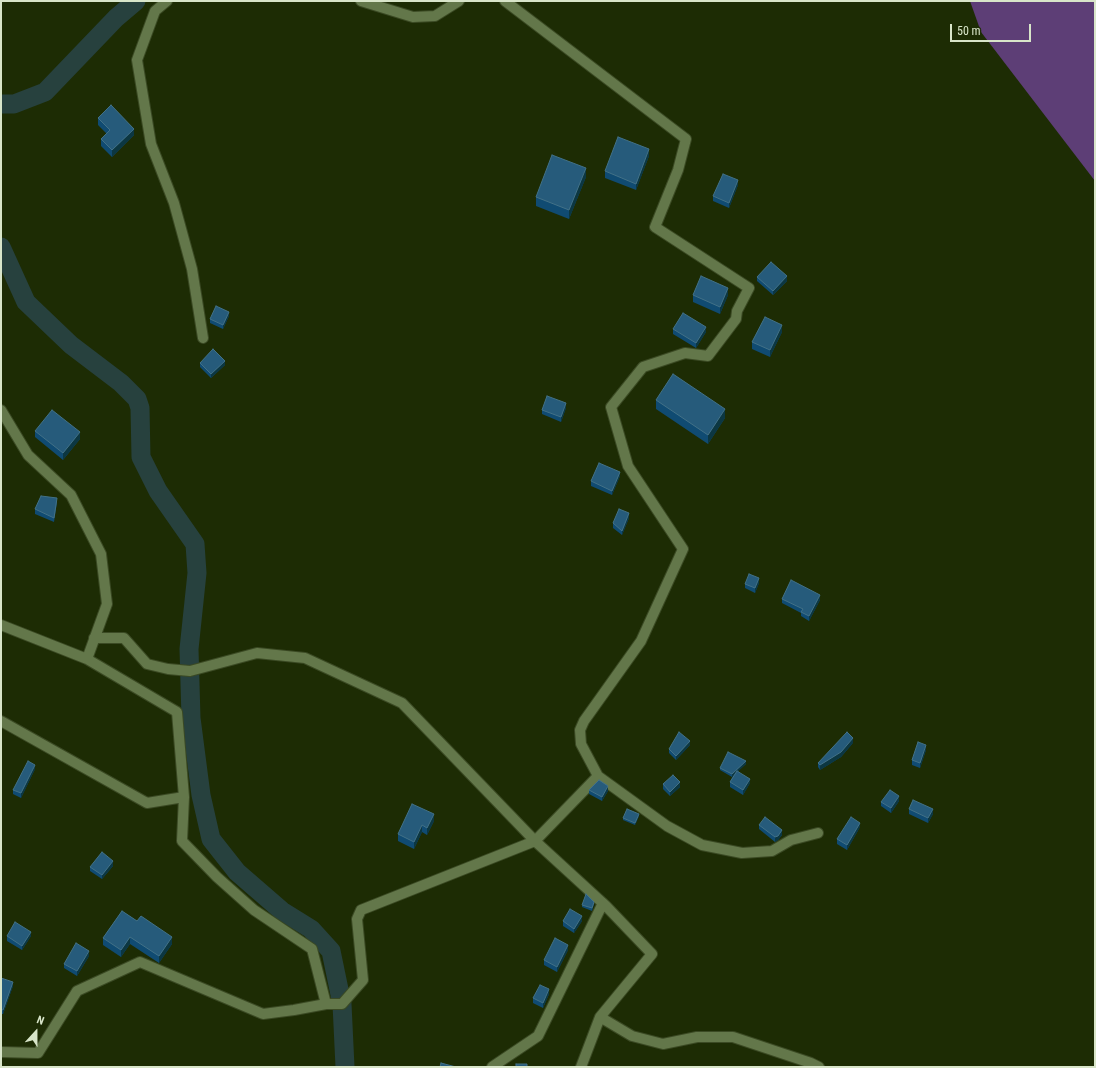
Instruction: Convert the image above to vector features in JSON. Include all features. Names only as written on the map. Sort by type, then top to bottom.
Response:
[{"type":"street","points":[[167,1],[155,11],[137,60],[151,144],[174,203],[192,269],[203,338]]},
{"type":"street","points":[[361,1],[413,17],[435,16],[459,1]]},
{"type":"street","points":[[505,1],[686,139],[678,170],[655,227],[749,288],[737,311],[736,318],[708,356],[685,353],[643,367],[611,407],[628,466],[683,549],[641,641],[584,721],[580,730],[580,744],[598,776],[667,826],[702,845],[742,853],[772,851],[791,840],[818,833]]},
{"type":"street","points":[[1,410],[28,455],[71,495],[101,554],[107,604],[87,659]]},
{"type":"street","points":[[1,625],[87,659],[177,712],[184,797],[182,841],[217,877],[254,910],[312,949],[326,1004]]},
{"type":"street","points":[[94,638],[124,638],[147,664],[168,669],[190,671],[257,653],[305,658],[402,703],[535,841],[602,903],[652,954],[600,1017],[581,1067]]},
{"type":"street","points":[[1,720],[147,803],[184,797]]},
{"type":"street","points":[[1,1052],[38,1053],[77,991],[140,962],[263,1014],[326,1004],[342,1004],[363,980],[357,919],[361,910],[535,841],[598,776]]},
{"type":"street","points":[[492,1067],[538,1036],[602,903]]},
{"type":"street","points":[[600,1017],[632,1036],[663,1044],[697,1037],[733,1037],[819,1067]]},
{"type":"shaded area","points":[[970,1],[1095,1],[1095,181],[981,32]]},
{"type":"building","points":[[111,105],[134,129],[112,150],[101,139],[110,130],[98,118]]},
{"type":"building","points":[[618,137],[649,149],[636,184],[605,171]]},
{"type":"building","points":[[552,155],[586,168],[569,210],[536,197]]},
{"type":"building","points":[[723,174],[738,180],[729,203],[713,196]]},
{"type":"building","points":[[771,262],[787,276],[773,291],[757,277]]},
{"type":"building","points":[[701,276],[728,288],[720,307],[693,295]]},
{"type":"building","points":[[216,306],[229,312],[223,325],[210,319]]},
{"type":"building","points":[[683,313],[706,327],[696,343],[673,329]]},
{"type":"building","points":[[765,317],[782,325],[770,350],[752,342]]},
{"type":"building","points":[[213,349],[225,361],[211,374],[200,363]]},
{"type":"building","points":[[673,374],[725,409],[708,435],[656,400]]},
{"type":"building","points":[[547,396],[566,403],[561,417],[542,410]]},
{"type":"building","points":[[52,410],[80,432],[63,453],[35,431]]},
{"type":"building","points":[[599,463],[620,472],[612,491],[591,481]]},
{"type":"building","points":[[41,496],[57,498],[54,518],[35,509]]},
{"type":"building","points":[[619,509],[629,513],[622,531],[613,523]]},
{"type":"building","points":[[749,574],[759,578],[755,588],[745,584]]},
{"type":"building","points":[[791,580],[820,595],[809,616],[801,612],[803,609],[782,599]]},
{"type":"building","points":[[679,732],[690,741],[676,756],[669,749]]},
{"type":"building","points":[[847,732],[853,738],[841,752],[820,765],[818,763]]},
{"type":"building","points":[[918,742],[926,745],[920,763],[912,760]]},
{"type":"building","points":[[728,752],[746,761],[732,774],[720,768]]},
{"type":"building","points":[[28,761],[35,765],[21,793],[13,790]]},
{"type":"building","points":[[737,771],[750,779],[743,790],[730,782]]},
{"type":"building","points":[[673,775],[680,782],[670,792],[663,784]]},
{"type":"building","points":[[599,780],[608,786],[602,797],[589,790]]},
{"type":"building","points":[[890,790],[899,796],[891,808],[881,802]]},
{"type":"building","points":[[913,800],[933,809],[928,818],[909,809]]},
{"type":"building","points":[[412,804],[434,814],[427,828],[422,825],[414,842],[398,834]]},
{"type":"building","points":[[627,809],[639,814],[635,823],[623,818]]},
{"type":"building","points":[[765,817],[782,830],[778,836],[775,837],[759,825]]},
{"type":"building","points":[[851,817],[860,823],[847,845],[837,839]]},
{"type":"building","points":[[102,852],[113,861],[102,875],[90,867]]},
{"type":"building","points":[[586,894],[594,902],[592,908],[582,905]]},
{"type":"building","points":[[570,909],[582,916],[574,929],[563,921]]},
{"type":"building","points":[[122,911],[137,921],[141,916],[172,937],[159,956],[130,937],[121,950],[103,938]]},
{"type":"building","points":[[15,922],[31,932],[22,946],[7,936]]},
{"type":"building","points":[[555,938],[568,945],[557,967],[544,960]]},
{"type":"building","points":[[76,943],[89,951],[77,971],[64,964]]},
{"type":"building","points":[[1,978],[13,982],[3,1010],[1,1009]]},
{"type":"building","points":[[540,985],[549,989],[543,1003],[533,998]]},
{"type":"building","points":[[441,1063],[456,1067],[440,1067]]},
{"type":"building","points":[[516,1064],[527,1064],[527,1067],[516,1067]]},
{"type":"waterway","points":[[1,104],[14,104],[45,92],[116,18],[136,1]]},
{"type":"waterway","points":[[1,247],[26,302],[71,345],[121,383],[137,399],[140,408],[141,457],[158,491],[195,544],[197,573],[189,649],[191,718],[201,795],[211,839],[237,872],[282,911],[311,929],[331,951],[342,1004],[345,1067]]}]
